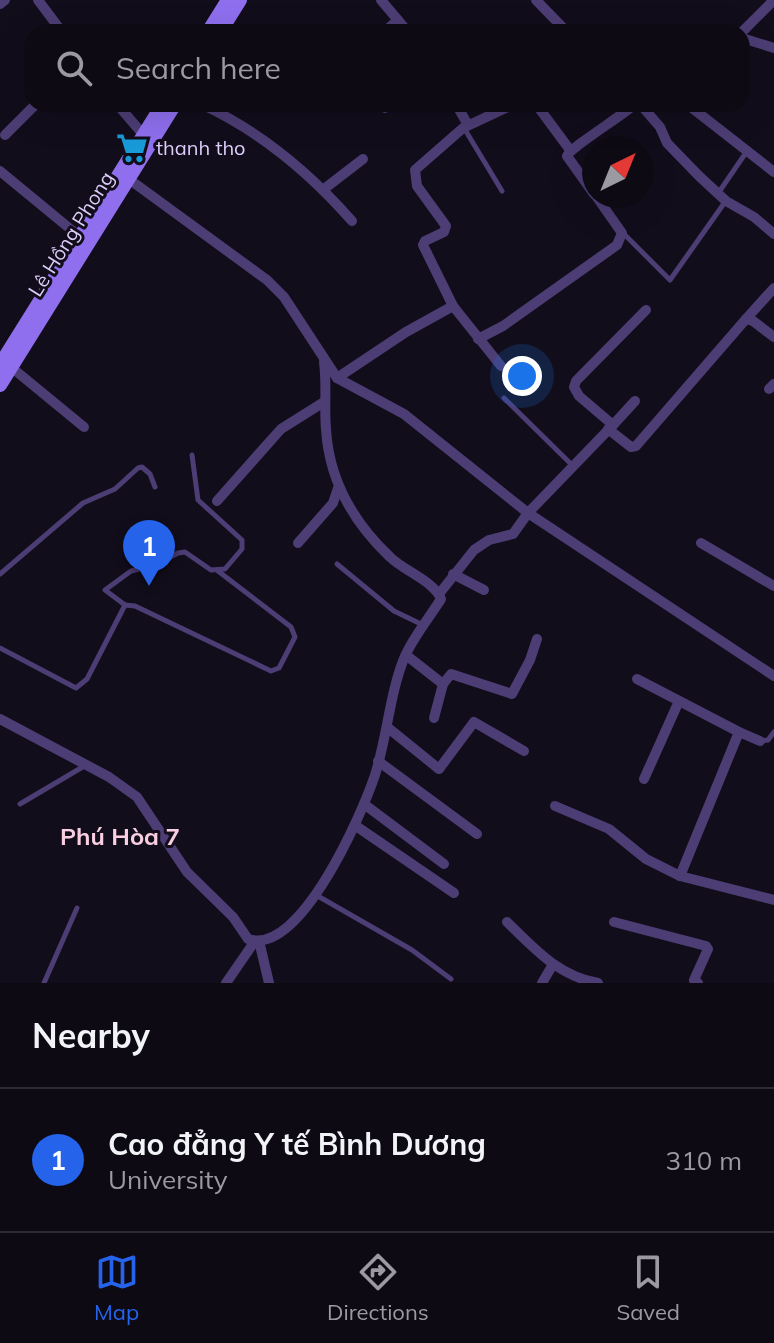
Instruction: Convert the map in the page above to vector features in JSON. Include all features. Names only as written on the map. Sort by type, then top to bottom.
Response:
[{"type":"street","points":[[0,4],[5,0]]},
{"type":"street","points":[[38,0],[56,24]]},
{"type":"street","points":[[213,24],[228,0]]},
{"type":"street","points":[[225,24],[240,0]]},
{"type":"street","points":[[381,0],[401,24]]},
{"type":"street","points":[[536,0],[559,24]]},
{"type":"street","points":[[749,24],[771,1]]},
{"type":"street","points":[[393,24],[398,20]]},
{"type":"street","points":[[750,40],[774,48]]},
{"type":"street","points":[[5,135],[28,112]]},
{"type":"street","points":[[124,112],[147,139]]},
{"type":"street","name":"Lê Hồng Phong","points":[[147,139],[159,112]]},
{"type":"street","name":"Lê Hồng Phong","points":[[5,366],[147,139],[169,112]]},
{"type":"street","points":[[217,112],[246,127],[324,189],[352,221]]},
{"type":"street","points":[[460,112],[466,126]]},
{"type":"street","points":[[497,112],[466,126],[415,170],[417,186],[446,226],[444,232],[423,245],[453,306],[501,366]]},
{"type":"street","points":[[542,112],[570,150]]},
{"type":"street","points":[[582,177],[567,156],[570,150],[627,112]]},
{"type":"street","points":[[646,112],[660,127],[667,143],[722,197],[774,234]]},
{"type":"street","points":[[698,112],[774,172]]},
{"type":"street","points":[[324,189],[363,159]]},
{"type":"street","points":[[0,171],[80,237]]},
{"type":"street","points":[[124,176],[267,280],[284,297],[337,378],[404,414],[528,513],[774,676]]},
{"type":"street","name":"Lê Hồng Phong","points":[[0,385],[5,366],[80,237],[124,176]]},
{"type":"street","points":[[478,339],[503,326],[617,245],[622,233],[604,208]]},
{"type":"street","points":[[646,310],[574,387],[579,396],[631,447],[636,446],[774,288]]},
{"type":"street","points":[[337,378],[437,313],[453,306]]},
{"type":"street","points":[[746,319],[774,337]]},
{"type":"street","points":[[0,719],[119,782],[137,797],[187,872],[233,917],[248,939],[273,938],[298,917],[315,895],[356,826],[378,761],[406,655],[441,599],[439,594],[394,561],[368,536],[338,486],[327,439],[324,362]]},
{"type":"street","points":[[5,366],[84,427]]},
{"type":"street","points":[[439,594],[474,550],[489,540],[513,534],[528,513],[635,401]]},
{"type":"street","points":[[217,501],[281,429],[324,402]]},
{"type":"street","points":[[298,543],[333,503],[338,486]]},
{"type":"street","points":[[701,543],[774,586]]},
{"type":"street","points":[[453,574],[484,590]]},
{"type":"street","points":[[434,718],[443,684],[451,674],[512,694],[537,639]]},
{"type":"street","points":[[406,655],[443,684]]},
{"type":"street","points":[[637,679],[760,741]]},
{"type":"street","points":[[644,779],[679,701]]},
{"type":"street","points":[[387,727],[439,769],[474,722],[524,751]]},
{"type":"street","points":[[680,876],[739,732]]},
{"type":"street","points":[[378,761],[477,834]]},
{"type":"street","points":[[364,804],[444,864]]},
{"type":"street","points":[[555,806],[609,829],[646,859],[680,876],[774,900]]},
{"type":"street","points":[[356,826],[454,893]]},
{"type":"street","points":[[507,922],[552,966],[580,980],[598,983]]},
{"type":"street","points":[[614,922],[706,946],[708,949],[694,980],[698,983]]},
{"type":"street","points":[[226,983],[257,941]]},
{"type":"street","points":[[257,941],[269,983]]},
{"type":"street","points":[[542,983],[552,966]]},
{"type":"lane","points":[[466,126],[502,191]]},
{"type":"lane","points":[[622,233],[670,280],[748,150]]},
{"type":"lane","points":[[504,398],[572,466]]},
{"type":"lane","points":[[192,455],[198,500],[242,540],[242,549],[225,569],[218,571],[211,570],[185,552],[178,553],[156,565],[131,571],[105,590],[125,605],[135,606],[271,671],[279,668],[295,637],[291,627],[218,571]]},
{"type":"lane","points":[[0,574],[83,503],[115,489],[138,468],[142,467],[150,474],[155,487]]},
{"type":"lane","points":[[337,564],[394,611],[423,625]]},
{"type":"lane","points":[[0,648],[76,688],[87,679],[125,605]]},
{"type":"lane","points":[[760,741],[768,740],[774,732]]},
{"type":"lane","points":[[20,804],[87,765]]},
{"type":"lane","points":[[315,895],[412,950],[451,979]]},
{"type":"lane","points":[[44,983],[77,908]]},
{"type":"place","name":"thanh tho","points":[[132,148]]},
{"type":"place","name":"Cao đẳng Y tế Bình Dương","points":[[149,586]]},
{"type":"district","name":"Phú Hòa 7","points":[[120,837]]}]
